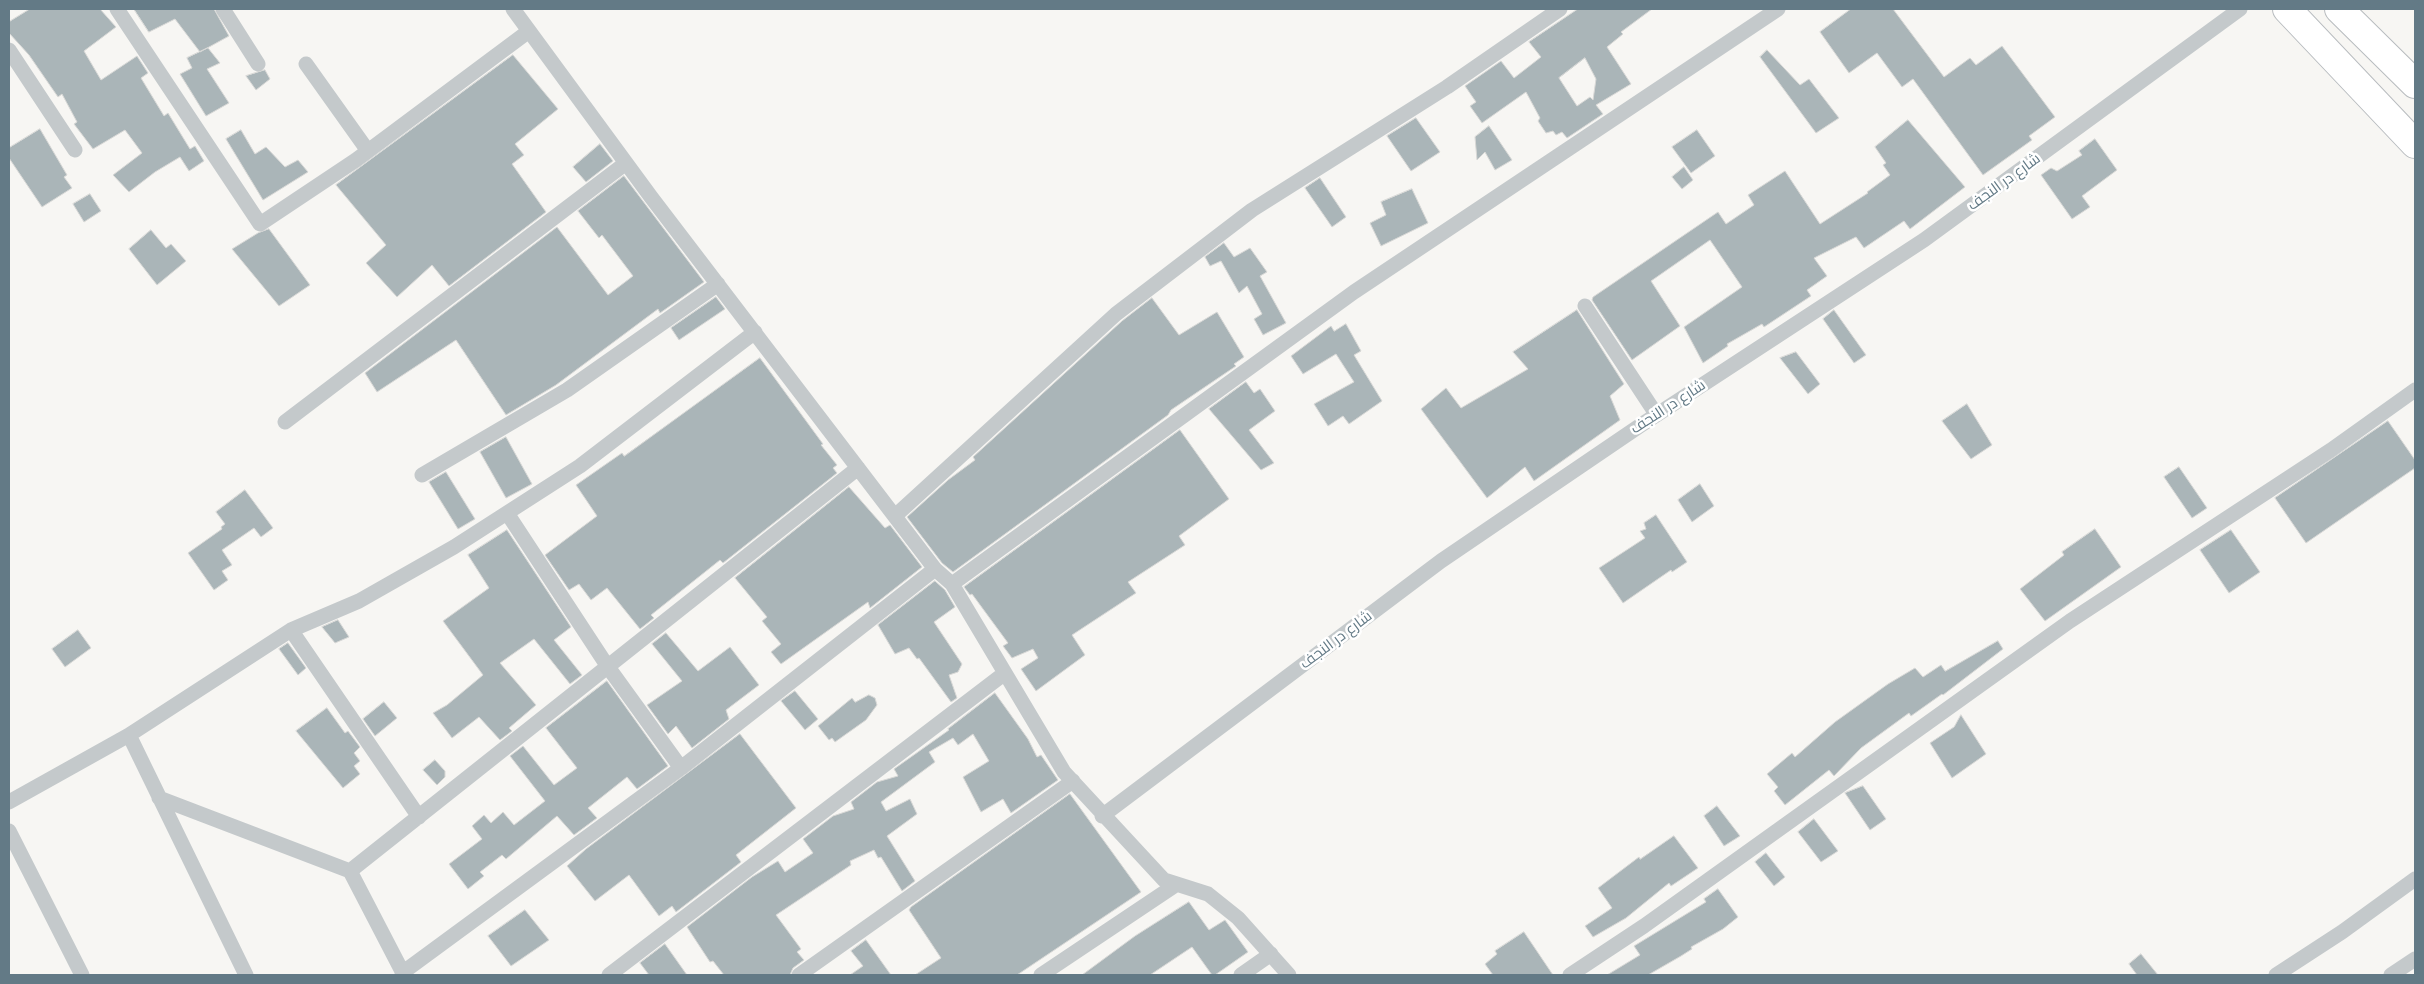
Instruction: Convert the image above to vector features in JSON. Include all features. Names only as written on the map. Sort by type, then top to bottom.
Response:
[{"type":"highway","points":[[2287,9],[2415,144]]},
{"type":"highway","points":[[2340,9],[2415,84]]},
{"type":"street","points":[[117,9],[260,224],[368,151],[529,31]]},
{"type":"street","points":[[223,9],[258,64]]},
{"type":"street","points":[[513,9],[626,163],[935,569],[952,584],[1064,772],[1102,816],[1164,880],[1208,894],[1238,918],[1289,975]]},
{"type":"street","points":[[895,516],[1116,314],[1252,210],[1447,87],[1560,9]]},
{"type":"street","points":[[952,584],[1354,292],[1778,9]]},
{"type":"street","name":"شارع در النجف","points":[[1102,816],[1441,561],[1656,414],[1924,240],[2240,9]]},
{"type":"street","points":[[9,50],[76,150]]},
{"type":"street","points":[[306,64],[368,151]]},
{"type":"street","points":[[285,422],[626,163]]},
{"type":"street","points":[[422,475],[567,390],[718,284]]},
{"type":"street","points":[[1585,306],[1656,414]]},
{"type":"street","points":[[9,802],[129,735],[291,630],[359,600],[454,547],[580,466],[755,332]]},
{"type":"street","points":[[1570,975],[1644,926],[2070,621],[2331,450],[2415,390]]},
{"type":"street","points":[[350,871],[858,468]]},
{"type":"street","points":[[507,513],[608,667],[681,768]]},
{"type":"street","points":[[159,798],[350,871],[403,974],[681,768],[935,569]]},
{"type":"street","points":[[291,630],[419,818]]},
{"type":"street","points":[[609,975],[1005,673]]},
{"type":"street","points":[[129,735],[246,975]]},
{"type":"street","points":[[799,975],[1073,781]]},
{"type":"street","points":[[9,831],[82,975]]},
{"type":"street","points":[[2276,975],[2342,932],[2415,879]]},
{"type":"street","points":[[1041,975],[1177,884]]},
{"type":"street","points":[[1241,975],[1271,954]]},
{"type":"street","points":[[2391,975],[2415,959]]},
{"type":"building","points":[[30,9],[100,9],[116,27],[84,51],[101,80],[137,56],[148,73],[141,78],[164,116],[168,113],[190,149],[195,146],[204,161],[189,171],[180,157],[155,172],[129,192],[113,175],[142,153],[125,130],[93,149],[74,124],[77,122],[62,94],[58,97],[29,55],[9,33],[9,22]]},
{"type":"building","points":[[134,9],[214,9],[229,36],[200,52],[175,19],[149,32]]},
{"type":"building","points":[[1578,9],[1652,9],[1621,32],[1623,34],[1607,47],[1631,84],[1596,105],[1603,114],[1567,138],[1562,132],[1556,135],[1553,131],[1546,133],[1538,121],[1540,118],[1526,92],[1482,123],[1470,106],[1476,102],[1465,86],[1501,61],[1514,78],[1541,57],[1529,42]],"holes":[[[1585,58],[1596,79],[1593,100],[1590,97],[1577,106],[1559,78]]]},
{"type":"building","points":[[1851,9],[1893,9],[1944,77],[1970,58],[1976,65],[2002,46],[2055,117],[2029,136],[2032,140],[1983,175],[1913,79],[1902,87],[1877,53],[1849,73],[1820,32]]},
{"type":"building","points":[[208,48],[220,63],[207,69],[229,103],[206,116],[180,74],[192,68],[187,58]]},
{"type":"building","points":[[1767,50],[1800,85],[1809,79],[1839,118],[1816,133],[1760,57]]},
{"type":"building","points":[[513,55],[558,109],[515,144],[524,155],[512,164],[546,212],[449,286],[432,265],[397,297],[366,263],[386,245],[336,185]]},
{"type":"building","points":[[265,70],[270,79],[256,90],[246,76]]},
{"type":"building","points":[[1416,118],[1440,152],[1411,171],[1387,136]]},
{"type":"building","points":[[1908,120],[1965,187],[1910,229],[1904,221],[1864,248],[1856,237],[1814,258],[1827,276],[1807,290],[1811,296],[1764,327],[1762,324],[1727,344],[1728,346],[1703,363],[1684,327],[1742,287],[1710,240],[1651,281],[1680,326],[1632,360],[1592,300],[1593,297],[1718,212],[1726,224],[1754,205],[1748,195],[1785,171],[1820,224],[1868,193],[1890,175],[1883,165],[1886,163],[1875,147]]},
{"type":"building","points":[[1489,126],[1512,160],[1495,170],[1485,152],[1477,160],[1475,137]]},
{"type":"building","points":[[40,129],[67,175],[64,177],[72,188],[42,207],[9,158],[9,148]]},
{"type":"building","points":[[241,130],[255,154],[266,147],[285,167],[298,160],[308,172],[263,200],[226,139]]},
{"type":"building","points":[[1697,130],[1715,156],[1691,173],[1672,147]]},
{"type":"building","points":[[2095,139],[2117,170],[2082,196],[2090,207],[2072,219],[2041,175],[2051,168],[2057,171],[2082,155],[2079,151]]},
{"type":"building","points":[[600,144],[613,161],[586,182],[573,167]]},
{"type":"building","points":[[1684,167],[1693,180],[1682,189],[1672,177]]},
{"type":"building","points":[[624,176],[704,282],[660,313],[658,309],[556,385],[506,415],[456,340],[377,392],[365,373],[557,227],[608,295],[633,276],[602,235],[599,238],[578,211]]},
{"type":"building","points":[[1320,178],[1346,217],[1332,227],[1305,188]]},
{"type":"building","points":[[1412,189],[1428,223],[1381,246],[1370,223],[1386,215],[1381,202]]},
{"type":"building","points":[[90,194],[101,211],[84,222],[73,204]]},
{"type":"building","points":[[269,229],[310,285],[279,306],[232,249],[258,233]]},
{"type":"building","points":[[151,230],[166,248],[171,244],[186,261],[157,285],[129,249]]},
{"type":"building","points":[[1224,243],[1234,257],[1250,248],[1267,272],[1260,276],[1286,323],[1263,335],[1254,319],[1262,314],[1247,286],[1239,293],[1221,261],[1210,266],[1205,257]]},
{"type":"building","points":[[716,297],[725,309],[679,340],[671,328]]},
{"type":"building","points":[[1152,298],[1179,335],[1217,312],[1244,357],[1234,364],[1236,366],[1171,410],[1168,415],[953,572],[942,563],[907,517],[948,480],[975,460],[973,457],[1122,321]]},
{"type":"building","points":[[1577,310],[1624,384],[1610,396],[1620,420],[1534,481],[1525,467],[1487,498],[1421,409],[1446,388],[1461,408],[1528,369],[1513,352]]},
{"type":"building","points":[[1834,310],[1866,355],[1854,363],[1823,319]]},
{"type":"building","points":[[1346,324],[1361,351],[1354,355],[1382,401],[1349,424],[1343,416],[1328,426],[1314,404],[1354,382],[1336,354],[1303,374],[1291,356],[1331,326],[1334,331]]},
{"type":"building","points":[[1796,352],[1820,384],[1808,394],[1780,358]]},
{"type":"building","points":[[760,358],[823,444],[821,445],[837,465],[833,468],[837,473],[723,563],[720,560],[651,615],[654,618],[640,629],[607,588],[591,600],[579,584],[569,590],[545,555],[597,516],[576,485],[622,453],[624,456]]},
{"type":"building","points":[[1246,382],[1254,393],[1260,389],[1275,411],[1249,430],[1274,463],[1261,470],[1209,409]]},
{"type":"building","points":[[1967,404],[1992,445],[1971,459],[1942,421]]},
{"type":"building","points":[[2388,421],[2415,460],[2415,468],[2306,543],[2275,498]]},
{"type":"building","points":[[1180,430],[1229,499],[1179,536],[1185,545],[1128,582],[1136,593],[1072,635],[1085,655],[1036,691],[1021,669],[1038,658],[1033,649],[1012,658],[1003,646],[1008,643],[972,594],[970,595],[964,587]]},
{"type":"building","points":[[506,437],[532,484],[506,498],[480,452]]},
{"type":"building","points":[[2179,467],[2207,508],[2192,518],[2164,477]]},
{"type":"building","points":[[446,472],[475,519],[458,529],[429,482]]},
{"type":"building","points":[[1700,484],[1714,506],[1692,522],[1678,500]]},
{"type":"building","points":[[849,487],[885,528],[890,525],[922,567],[870,608],[868,602],[781,664],[771,652],[781,644],[762,621],[767,617],[735,578]]},
{"type":"building","points":[[245,490],[273,528],[261,537],[254,528],[222,550],[232,565],[222,571],[228,580],[214,590],[188,553],[222,529],[221,527],[225,524],[216,512]]},
{"type":"building","points":[[1656,515],[1687,562],[1672,572],[1671,570],[1623,603],[1599,568],[1645,538],[1640,531],[1646,529],[1644,523]]},
{"type":"building","points":[[2095,529],[2121,567],[2045,621],[2020,589],[2064,555],[2062,552]]},
{"type":"building","points":[[507,530],[571,627],[554,640],[582,675],[570,684],[534,639],[500,663],[536,705],[509,728],[512,731],[500,740],[479,717],[452,738],[433,713],[447,705],[483,675],[443,621],[489,588],[468,555]]},
{"type":"building","points":[[2231,530],[2260,572],[2229,593],[2200,550]]},
{"type":"building","points":[[935,581],[945,590],[955,607],[934,622],[962,664],[958,672],[949,675],[957,698],[951,702],[919,658],[917,659],[909,648],[895,654],[878,625]]},
{"type":"building","points":[[338,620],[349,637],[335,643],[322,627]]},
{"type":"building","points":[[78,630],[91,648],[65,667],[52,649]]},
{"type":"building","points":[[666,633],[698,671],[730,647],[759,685],[726,710],[729,719],[692,748],[676,726],[668,734],[647,705],[682,681],[652,644]]},
{"type":"building","points":[[1998,641],[2003,649],[1943,695],[1911,716],[1909,713],[1861,748],[1834,776],[1829,770],[1785,805],[1774,791],[1778,787],[1767,774],[1792,753],[1795,757],[1835,722],[1888,684],[1915,668],[1923,677],[1941,665],[1945,671]]},
{"type":"building","points":[[288,643],[306,668],[298,675],[279,649]]},
{"type":"building","points":[[607,681],[668,766],[637,789],[627,777],[588,808],[597,818],[574,835],[557,816],[506,859],[502,855],[480,872],[484,876],[468,889],[449,864],[482,839],[472,826],[484,815],[491,823],[503,812],[514,825],[545,801],[510,756],[523,746],[554,785],[577,768],[546,728]]},
{"type":"building","points":[[795,691],[818,719],[805,730],[781,701]]},
{"type":"building","points":[[995,693],[1028,739],[1037,757],[1041,755],[1058,780],[1011,813],[1003,799],[981,812],[963,777],[989,761],[973,734],[958,745],[953,738],[929,752],[935,762],[881,802],[886,811],[910,799],[917,814],[887,836],[915,881],[902,891],[881,857],[878,858],[874,850],[850,861],[851,865],[776,915],[801,949],[797,952],[804,960],[793,968],[790,975],[724,975],[713,961],[710,962],[687,927],[752,877],[778,861],[785,872],[813,853],[803,839],[833,816],[854,809],[851,802],[877,782],[898,776],[894,769],[949,730]]},
{"type":"building","points":[[869,695],[875,698],[877,705],[866,720],[835,742],[832,738],[829,740],[818,726],[852,698],[855,702]]},
{"type":"building","points":[[384,702],[397,718],[375,736],[363,719]]},
{"type":"building","points":[[327,708],[345,733],[348,731],[360,747],[354,753],[360,761],[354,766],[360,774],[343,788],[296,731]]},
{"type":"building","points":[[1961,715],[1986,754],[1952,778],[1930,743],[1954,727]]},
{"type":"building","points":[[740,734],[796,808],[736,855],[741,862],[676,912],[672,906],[659,916],[629,875],[595,901],[567,866],[586,849]]},
{"type":"building","points":[[435,760],[445,771],[445,777],[437,785],[423,770]]},
{"type":"building","points":[[1863,786],[1886,819],[1870,830],[1845,793]]},
{"type":"building","points":[[1070,794],[1141,892],[1017,975],[915,975],[941,958],[909,910],[911,907]]},
{"type":"building","points":[[1717,806],[1740,836],[1724,846],[1704,816]]},
{"type":"building","points":[[1814,819],[1838,851],[1821,862],[1798,832]]},
{"type":"building","points":[[1674,836],[1698,868],[1671,886],[1669,883],[1626,918],[1593,937],[1585,926],[1612,908],[1598,888],[1639,857],[1640,859]]},
{"type":"building","points":[[1766,853],[1785,877],[1774,886],[1755,862]]},
{"type":"building","points":[[1718,889],[1738,917],[1723,929],[1648,975],[1607,975],[1640,955],[1634,946],[1706,902],[1704,899]]},
{"type":"building","points":[[1189,902],[1209,930],[1225,920],[1248,952],[1215,975],[1212,975],[1192,947],[1150,975],[1082,975],[1135,936]]},
{"type":"building","points":[[525,910],[549,940],[511,966],[488,936]]},
{"type":"building","points":[[1524,932],[1553,975],[1493,975],[1485,964],[1497,954],[1495,951]]},
{"type":"building","points":[[866,940],[891,975],[850,975],[863,966],[851,951]]},
{"type":"building","points":[[665,944],[687,975],[649,975],[640,963]]},
{"type":"building","points":[[2141,954],[2158,975],[2137,975],[2129,964]]}]
